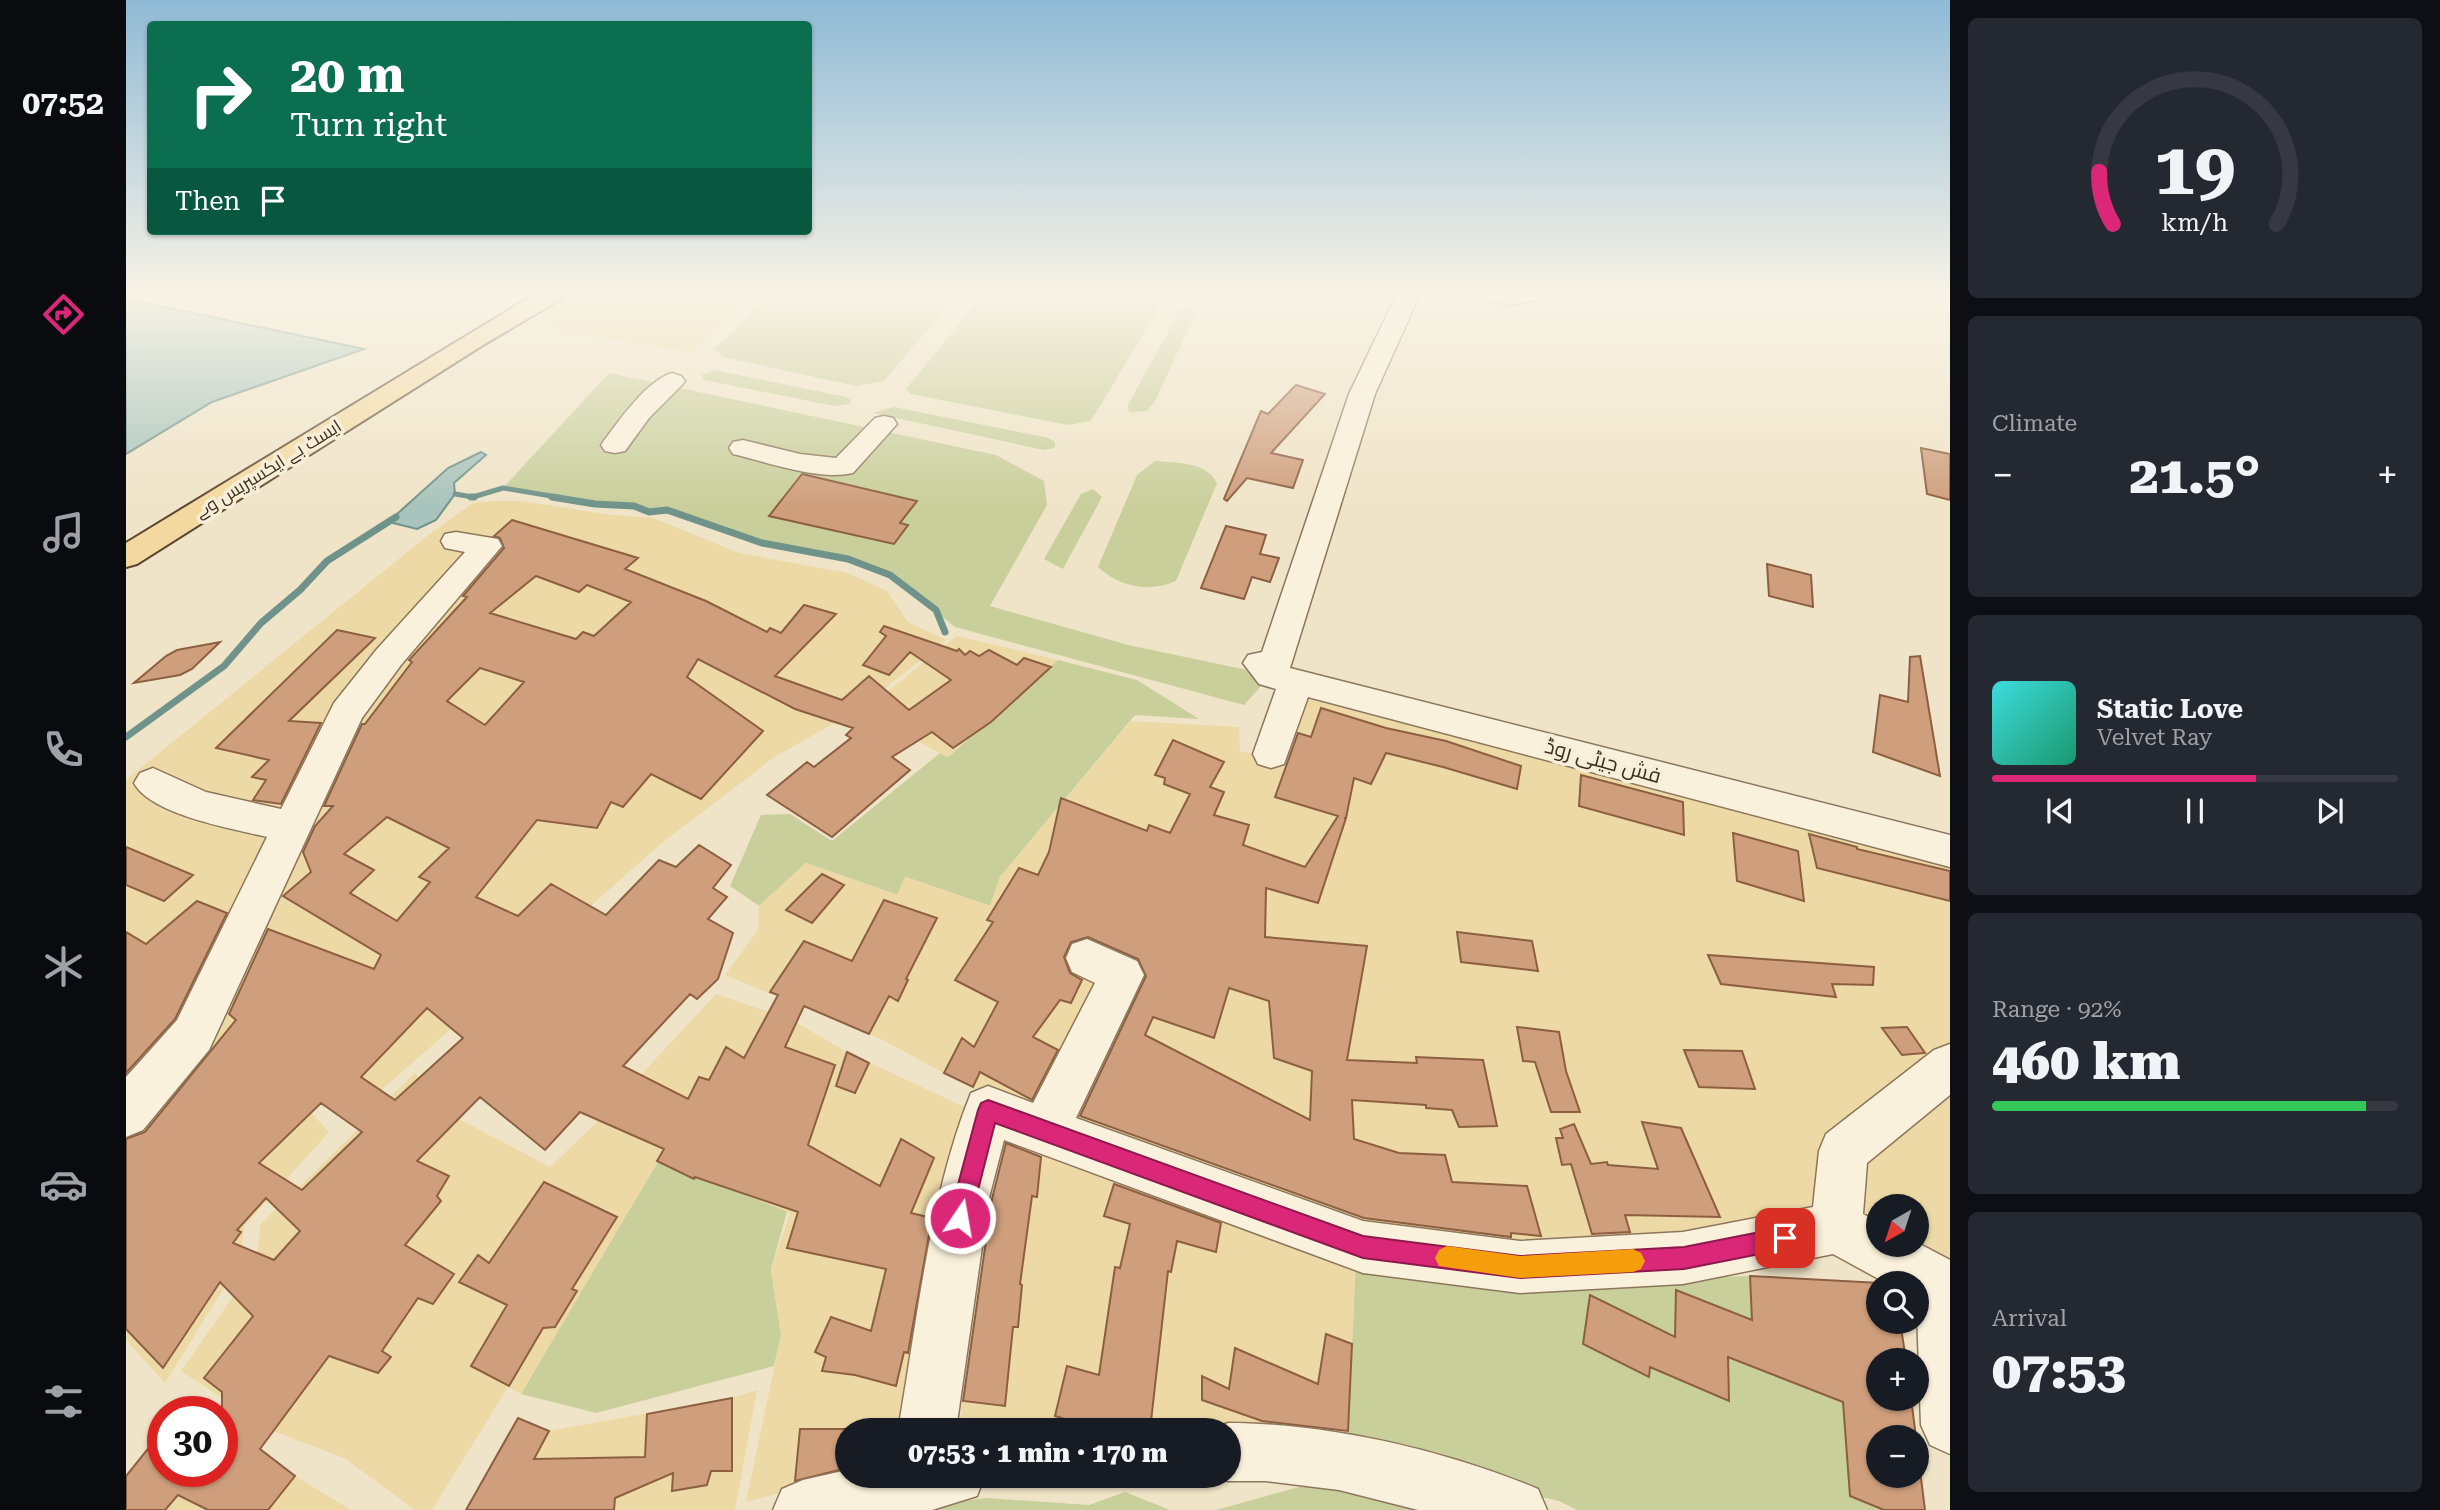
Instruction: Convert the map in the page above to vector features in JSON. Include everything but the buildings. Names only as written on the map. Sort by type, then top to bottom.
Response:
[{"type":"main road","name":"ایسٹ بے ایکسپریس وے","points":[[126,536],[407,364]]},
{"type":"main road","name":"ایسٹ بے ایکسپریس وے","points":[[126,557],[435,364]]},
{"type":"street","points":[[1271,754],[1276,673],[1362,394],[1376,364]]},
{"type":"street","points":[[615,445],[640,412],[672,381]]},
{"type":"street","points":[[743,448],[800,461],[843,467],[884,425]]},
{"type":"street","points":[[126,1113],[193,1035],[346,712],[389,657],[487,546],[456,541]]},
{"type":"street","name":"فش جیٹی روڈ","points":[[1276,673],[1950,850]]},
{"type":"street","points":[[153,783],[198,805],[292,827]]},
{"type":"street","points":[[1045,1130],[1122,975],[1087,958]]},
{"type":"street","points":[[1836,1228],[1843,1151],[1950,1066]]},
{"type":"street","points":[[936,1418],[964,1198],[988,1110],[1363,1247],[1520,1267],[1684,1258],[1836,1228],[1945,1286],[1950,1424]]},
{"type":"street","points":[[1241,1452],[1258,1451],[1371,1467],[1517,1510]]},
{"type":"street","points":[[803,1510],[866,1488]]},
{"type":"green space","points":[[757,364],[898,364],[884,381],[856,386]]},
{"type":"green space","points":[[926,364],[1125,364],[1090,421],[1068,425],[911,394],[906,389]]},
{"type":"green space","points":[[1150,364],[1172,364],[1155,401],[1147,411],[1129,412],[1128,405]]},
{"type":"green space","points":[[714,370],[851,400],[849,404],[835,406],[704,380],[702,375]]},
{"type":"green space","points":[[609,373],[996,455],[1044,481],[1047,505],[990,606],[1128,645],[1271,675],[1244,705],[955,627],[890,575],[848,559],[762,543],[667,510],[649,512],[634,506],[595,504],[503,488]]},
{"type":"green space","points":[[894,407],[1049,438],[1055,442],[1055,448],[1044,450],[873,413]]},
{"type":"green space","points":[[1155,461],[1198,467],[1212,476],[1217,483],[1176,581],[1155,587],[1135,586],[1116,579],[1098,567],[1137,475]]},
{"type":"green space","points":[[1093,489],[1102,497],[1063,569],[1044,559],[1081,494]]},
{"type":"green space","points":[[1058,660],[1137,680],[1199,719],[1135,715],[1000,877],[990,906],[906,877],[898,895],[806,863],[759,906],[730,886],[761,815],[790,814],[832,841],[940,753],[948,757]]},
{"type":"green space","points":[[657,1161],[694,1179],[699,1169],[788,1208],[771,1269],[781,1335],[774,1366],[596,1413],[521,1394]]},
{"type":"green space","points":[[1356,1255],[1590,1280],[1750,1276],[1755,1367],[1843,1402],[1850,1495],[1884,1510],[1577,1510],[1559,1501],[1347,1452]]},
{"type":"green space","points":[[1343,1475],[1455,1510],[1216,1510]]},
{"type":"green space","points":[[1125,1492],[1170,1510],[924,1510],[943,1503],[987,1498],[1089,1505]]},
{"type":"sand","points":[[521,501],[612,515],[653,518],[739,553],[848,573],[887,591],[908,622],[946,640],[859,709],[773,758],[662,843],[351,1117],[271,1071],[329,1132],[245,1225],[238,1265],[165,1383],[126,1340],[126,780],[427,536],[473,503]]},
{"type":"sand","points":[[957,636],[1058,660],[947,757],[863,711]]},
{"type":"sand","points":[[1308,699],[1950,863],[1950,1047],[1829,1136],[1808,1216],[1634,1244],[1425,1243],[1010,1109],[883,1040],[725,975],[758,930],[759,906],[806,863],[897,895],[905,877],[990,906],[1000,877],[1131,721],[1239,727],[1240,751],[1279,762]]},
{"type":"sand","points":[[716,994],[790,1019],[847,1052],[977,1113],[914,1418],[835,1418],[835,1478],[746,1502],[781,1335],[771,1269],[790,1213],[723,1186],[699,1169],[694,1179],[658,1162],[521,1394],[508,1387],[432,1510],[415,1510],[344,1458],[273,1431],[238,1408],[238,1396],[219,1396],[181,1371],[257,1262],[260,1225],[415,1073],[459,1119],[550,1167],[599,1120]]},
{"type":"sand","points":[[1950,1092],[1950,1425],[1945,1286],[1929,1277],[1929,1271],[1917,1271],[1890,1257],[1929,1257],[1929,1194],[1866,1194],[1866,1244],[1836,1228],[1843,1151]]},
{"type":"sand","points":[[1000,1122],[1356,1255],[1347,1452],[1266,1423],[1241,1430],[1241,1418],[961,1418],[962,1401],[1005,1406],[976,1324],[1018,1327],[1022,1285],[984,1279],[999,1191],[1037,1197],[1041,1155],[988,1139]]},
{"type":"sand","points":[[757,1390],[735,1510],[467,1510],[518,1418],[549,1431],[732,1398]]},
{"type":"sand","points":[[263,1463],[295,1476],[351,1510],[148,1510],[204,1487],[238,1487],[238,1473]]},
{"type":"water","points":[[126,364],[320,364],[212,402],[126,454]]},
{"type":"water","points":[[481,452],[486,455],[454,483],[455,494],[436,520],[417,529],[393,523],[397,514],[448,468]]},
{"type":"waterway","points":[[473,497],[503,488],[563,498]]},
{"type":"waterway","points":[[455,494],[473,497]]},
{"type":"waterway","points":[[552,497],[595,504],[634,506],[649,512],[667,510],[762,543],[848,559],[890,575],[936,610],[945,632]]},
{"type":"waterway","points":[[126,737],[224,666],[261,623],[300,590],[327,561],[396,517]]},
{"type":"slow traffic","points":[[1447,1258],[1520,1267],[1633,1261]]},
{"type":"route","points":[[960,1218],[988,1110],[1363,1247],[1520,1267],[1684,1258],[1785,1238]]}]
